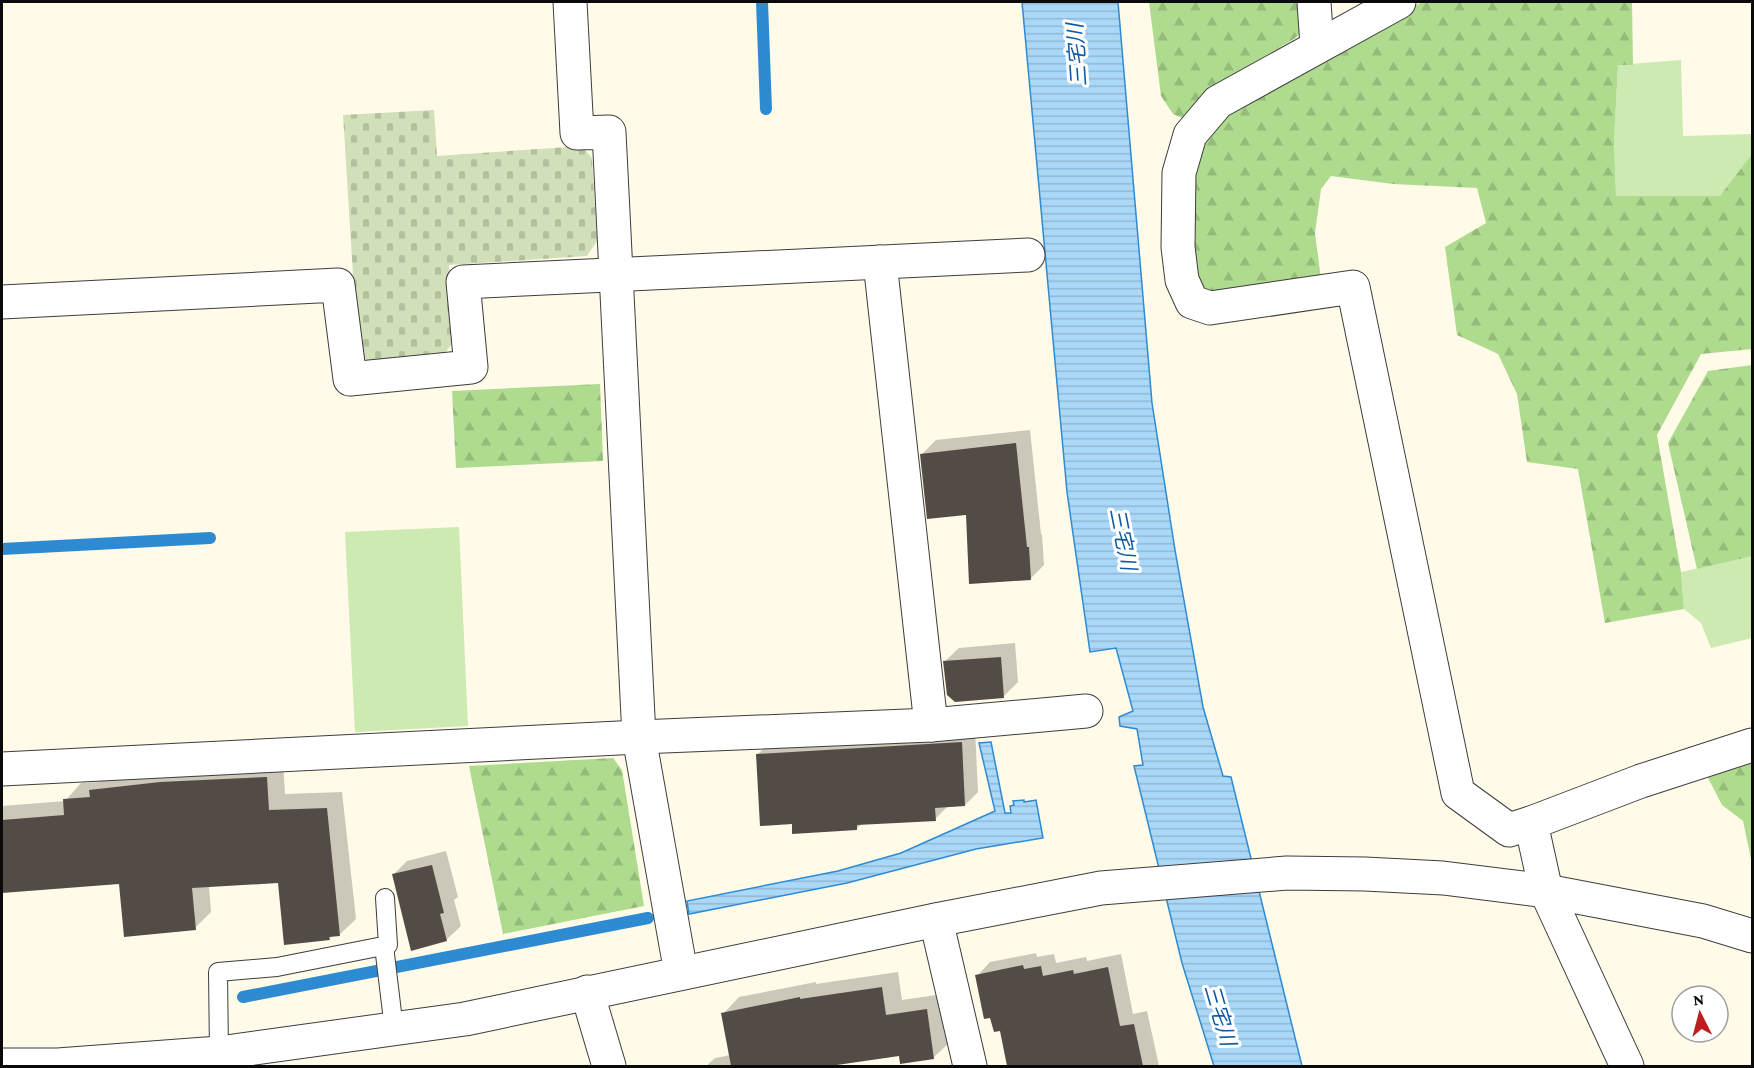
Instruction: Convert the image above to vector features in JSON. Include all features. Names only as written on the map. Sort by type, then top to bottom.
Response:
[{"type":"street","points":[[570,2],[578,133],[609,132],[639,737],[681,973]]},
{"type":"street","points":[[1314,2],[1317,46]]},
{"type":"street","points":[[1399,2],[1218,102],[1190,135],[1179,173],[1178,247],[1182,280],[1192,302],[1210,308],[1353,287],[1458,794],[1509,830],[1641,781],[1752,745]]},
{"type":"street","points":[[2,302],[338,285],[350,380],[471,368],[464,282],[1028,255]]},
{"type":"street","points":[[880,262],[931,725]]},
{"type":"street","points":[[2,769],[639,737],[931,725],[1086,711]]},
{"type":"street","points":[[1531,823],[1546,891],[1627,1066]]},
{"type":"street","points":[[2,1065],[58,1066],[219,1053],[465,1019],[936,920],[1101,888],[1287,873],[1443,878],[1546,891],[1703,921],[1752,936]]},
{"type":"street","points":[[936,920],[970,1066]]},
{"type":"street","points":[[587,992],[609,1066]]},
{"type":"lane","points":[[385,898],[388,945],[385,951],[394,1029]]},
{"type":"lane","points":[[219,1053],[218,972],[277,967],[385,951]]},
{"type":"green space","points":[[1149,2],[1301,2],[1303,31],[1294,39],[1210,89],[1189,121],[1173,114],[1161,96]]},
{"type":"green space","points":[[1422,2],[1632,2],[1633,65],[1618,65],[1614,142],[1616,196],[1720,196],[1752,154],[1752,349],[1701,354],[1657,435],[1681,572],[1684,609],[1605,623],[1578,469],[1527,462],[1517,394],[1498,354],[1457,335],[1445,247],[1486,223],[1477,188],[1393,184],[1331,176],[1321,189],[1315,233],[1321,279],[1215,299],[1194,282],[1189,244],[1197,140],[1231,105]]},
{"type":"green space","points":[[1681,60],[1683,136],[1752,134],[1752,154],[1721,196],[1616,196],[1614,142],[1618,65]]},
{"type":"green space","points":[[434,110],[437,156],[582,146],[592,158],[597,241],[587,256],[449,265],[453,343],[442,356],[371,363],[358,355],[343,115]]},
{"type":"green space","points":[[1752,365],[1752,556],[1697,569],[1668,443],[1708,371]]},
{"type":"green space","points":[[600,384],[603,461],[456,468],[452,391]]},
{"type":"green space","points":[[459,527],[468,726],[355,732],[345,532]]},
{"type":"green space","points":[[1752,556],[1752,638],[1711,648],[1701,623],[1684,609],[1681,572]]},
{"type":"green space","points":[[613,758],[622,770],[644,906],[503,934],[469,766]]},
{"type":"green space","points":[[1752,763],[1752,864],[1743,821],[1722,805],[1707,776]]},
{"type":"water","name":"三宅川","points":[[1022,2],[1118,2],[1152,403],[1175,550],[1203,707],[1223,776],[1231,777],[1302,1066],[1214,1066],[1182,963],[1134,766],[1143,765],[1137,729],[1120,726],[1119,717],[1133,711],[1116,648],[1090,652],[1067,492]]},
{"type":"water","points":[[991,742],[1005,813],[1011,813],[1010,806],[1014,805],[1013,801],[1036,800],[1043,838],[976,849],[847,883],[689,914],[687,901],[838,871],[901,853],[995,811],[979,743]]},
{"type":"building","points":[[1016,443],[1031,580],[969,584],[966,515],[927,519],[920,454]]},
{"type":"building","points":[[1001,657],[1004,698],[955,702],[947,695],[943,661]]},
{"type":"building","points":[[962,742],[965,806],[935,808],[936,821],[857,825],[857,830],[792,834],[792,824],[760,826],[756,754]]},
{"type":"building","points":[[267,777],[269,810],[327,808],[340,936],[329,937],[330,940],[284,945],[278,883],[192,888],[196,930],[124,937],[119,884],[2,893],[2,820],[64,815],[63,799],[90,797],[89,790],[160,782]]},
{"type":"building","points":[[432,865],[444,913],[440,914],[447,941],[411,951],[392,874]]},
{"type":"building","points":[[1023,965],[1024,969],[1041,966],[1043,976],[1073,970],[1074,974],[1108,967],[1120,1026],[1134,1024],[1143,1066],[1007,1066],[1000,1031],[994,1032],[990,1018],[984,1019],[975,975]]},
{"type":"building","points":[[882,987],[886,1015],[927,1009],[934,1059],[900,1064],[899,1056],[830,1066],[731,1066],[721,1013],[800,997],[800,999]]},
{"type":"waterway","points":[[762,2],[766,109]]},
{"type":"waterway","points":[[2,549],[210,538]]},
{"type":"waterway","points":[[243,997],[648,918]]}]
